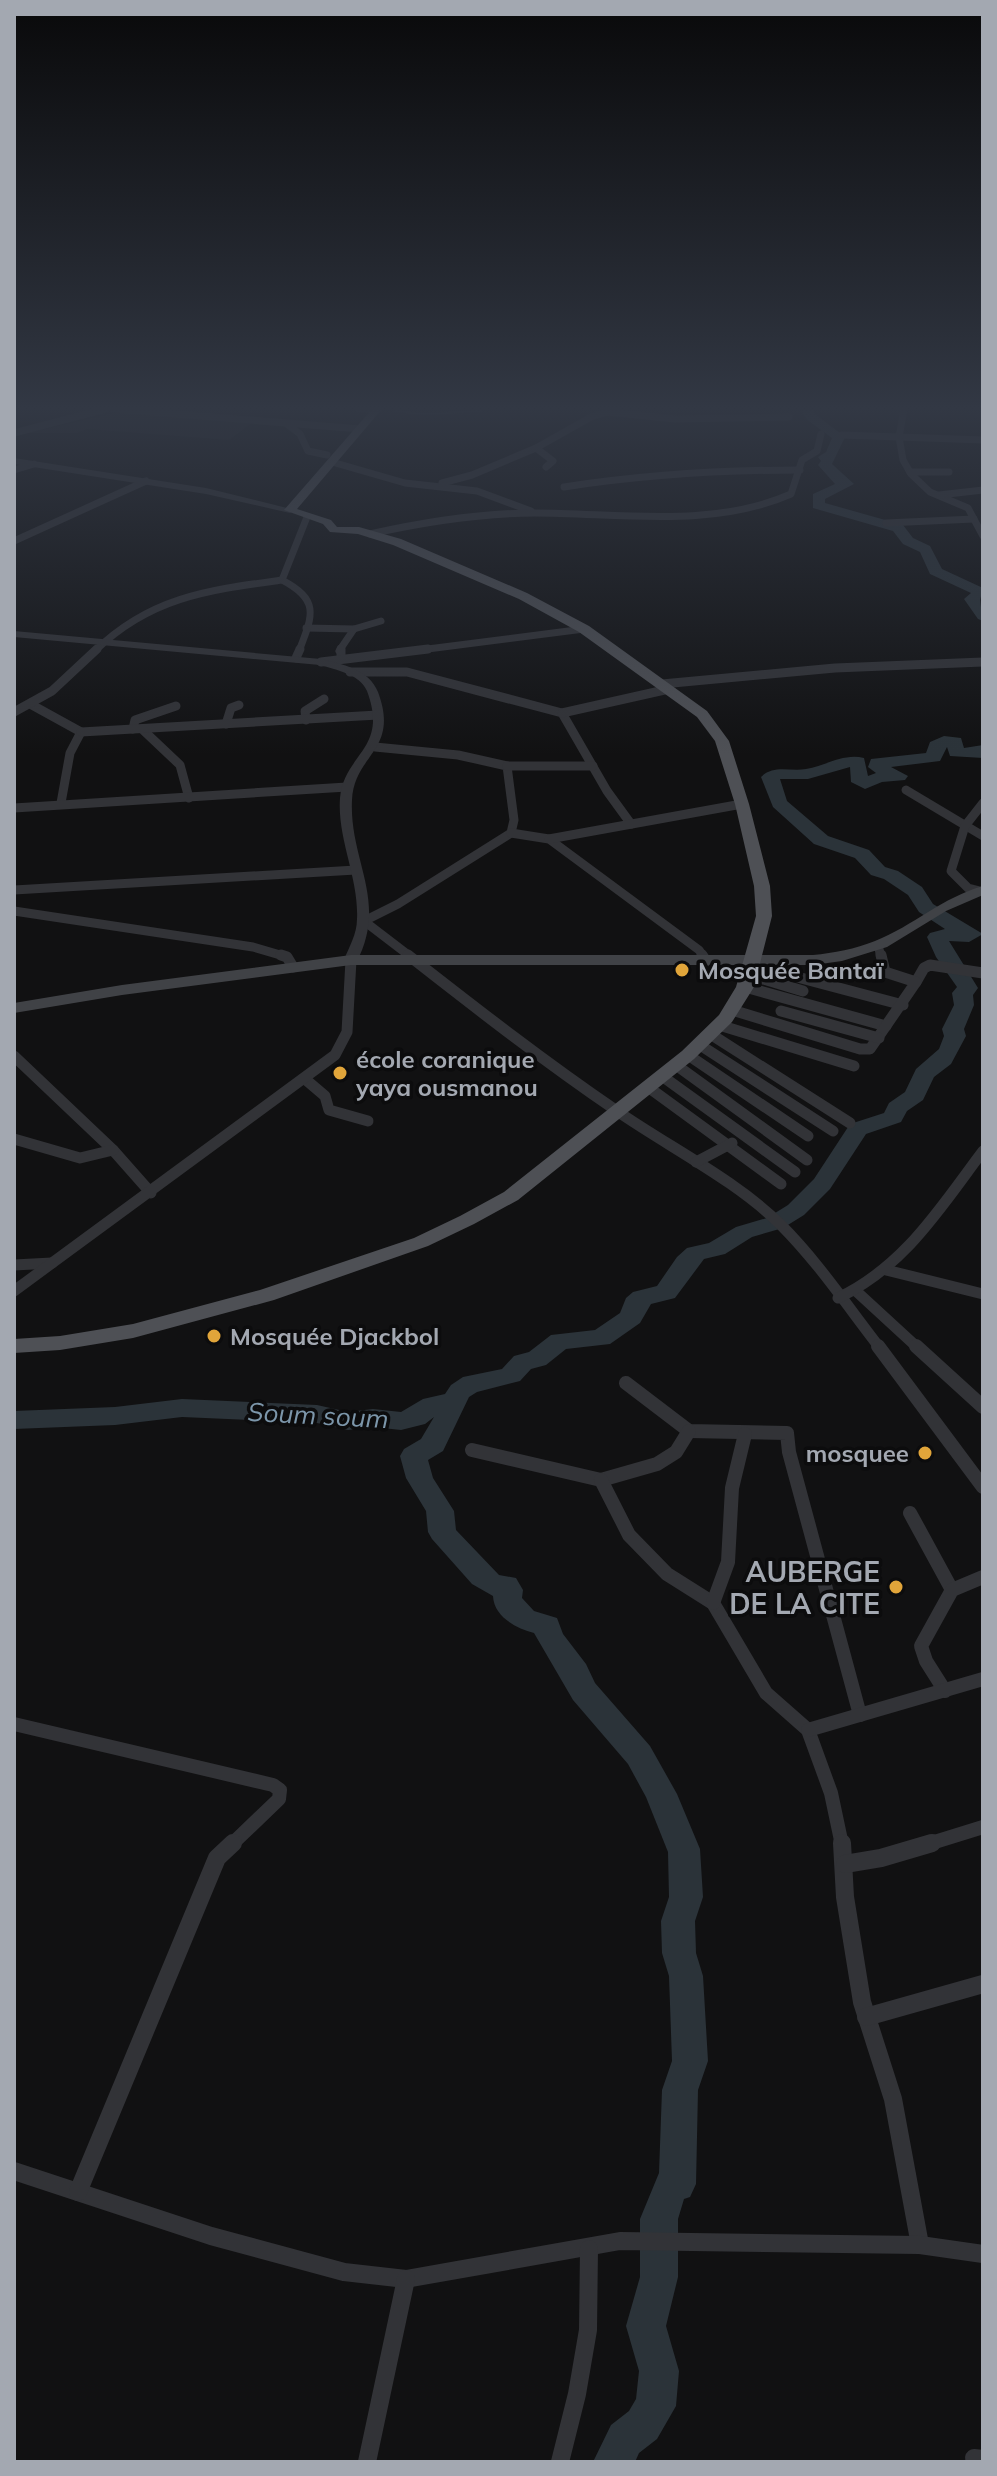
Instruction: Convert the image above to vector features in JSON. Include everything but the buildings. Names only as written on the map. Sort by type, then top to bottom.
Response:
[{"type":"main road","points":[[14,1346],[60,1343],[133,1331],[267,1295],[421,1242],[511,1196],[686,1055],[732,1010],[750,972],[764,916],[762,886],[742,804],[722,741],[702,714],[584,629],[523,596],[370,534],[334,530],[329,525]]},
{"type":"main road","points":[[14,1008],[122,990],[351,960],[706,961],[750,972],[842,956],[878,945],[941,908],[982,890]]},
{"type":"street","points":[[14,541],[50,525]]},
{"type":"street","points":[[282,580],[293,563],[297,525]]},
{"type":"street","points":[[370,534],[415,525]]},
{"type":"street","points":[[14,712],[32,705],[93,656],[120,628],[176,597],[282,580],[306,594],[310,600],[306,628],[296,658]]},
{"type":"street","points":[[306,628],[354,629],[381,621]]},
{"type":"street","points":[[341,658],[339,651],[354,629]]},
{"type":"street","points":[[321,662],[584,629]]},
{"type":"street","points":[[14,634],[321,662],[350,672],[371,688],[379,732],[375,747],[347,787],[349,838],[364,921],[351,960],[347,1032],[343,1043],[335,1055],[305,1079],[14,1291]]},
{"type":"street","points":[[350,672],[407,672],[562,713],[666,687],[706,682],[835,668],[983,662]]},
{"type":"street","points":[[306,720],[305,711],[324,699]]},
{"type":"street","points":[[32,705],[81,732],[378,715]]},
{"type":"street","points":[[226,724],[231,708],[239,705]]},
{"type":"street","points":[[176,706],[135,720],[138,729],[159,748],[178,759],[186,778],[189,798]]},
{"type":"street","points":[[562,713],[631,824]]},
{"type":"street","points":[[61,803],[70,753],[81,732]]},
{"type":"street","points":[[375,747],[458,755],[507,766],[593,766]]},
{"type":"street","points":[[507,766],[514,820],[511,833]]},
{"type":"street","points":[[14,808],[347,787]]},
{"type":"street","points":[[906,790],[983,836]]},
{"type":"street","points":[[982,890],[968,888],[951,871],[965,826],[983,803]]},
{"type":"street","points":[[364,921],[398,904],[511,833],[549,839],[742,804]]},
{"type":"street","points":[[549,839],[699,950],[706,961]]},
{"type":"street","points":[[14,890],[356,870]]},
{"type":"street","points":[[14,911],[253,947],[287,957],[293,967]]},
{"type":"street","points":[[364,921],[495,1023],[779,1223],[808,1255],[838,1298],[943,1429],[983,1487]]},
{"type":"street","points":[[878,945],[885,972],[916,982]]},
{"type":"street","points":[[732,1010],[865,1050],[870,1049],[879,1038],[927,966],[983,973]]},
{"type":"street","points":[[750,972],[903,1005]]},
{"type":"street","points":[[750,972],[793,1001],[886,1026]]},
{"type":"street","points":[[745,1054],[806,985]]},
{"type":"street","points":[[781,1011],[879,1038]]},
{"type":"street","points":[[686,1055],[759,1038],[854,1066]]},
{"type":"street","points":[[686,1055],[745,1054],[850,1123]]},
{"type":"street","points":[[686,1055],[802,1111],[833,1131]]},
{"type":"street","points":[[686,1055],[808,1136]]},
{"type":"street","points":[[686,1055],[764,1129],[807,1160]]},
{"type":"street","points":[[686,1055],[746,1137],[795,1172]]},
{"type":"street","points":[[686,1055],[728,1144],[781,1184]]},
{"type":"street","points":[[14,1056],[113,1150],[151,1193]]},
{"type":"street","points":[[305,1079],[325,1096],[329,1110],[368,1121]]},
{"type":"street","points":[[696,1162],[728,1144],[787,1121],[818,1102]]},
{"type":"street","points":[[14,1139],[80,1158],[113,1150]]},
{"type":"street","points":[[838,1298],[856,1291],[886,1270],[968,1175],[983,1151]]},
{"type":"street","points":[[968,1175],[983,1176]]},
{"type":"street","points":[[14,1265],[52,1263]]},
{"type":"street","points":[[886,1270],[983,1294]]},
{"type":"street","points":[[856,1291],[983,1407]]},
{"type":"street","points":[[626,1383],[689,1431],[787,1433],[789,1452],[860,1715]]},
{"type":"street","points":[[472,1450],[601,1480],[657,1464],[676,1452],[689,1431]]},
{"type":"street","points":[[713,1603],[722,1589],[731,1547],[733,1485],[745,1434]]},
{"type":"street","points":[[601,1480],[629,1535],[667,1574],[713,1603],[766,1693],[808,1730],[831,1793],[845,1864],[845,1897],[866,2017],[893,2099],[920,2245]]},
{"type":"street","points":[[910,1513],[952,1590]]},
{"type":"street","points":[[945,1691],[926,1661],[921,1646],[946,1607],[952,1590],[983,1577]]},
{"type":"street","points":[[808,1730],[983,1679]]},
{"type":"street","points":[[14,1724],[171,1759],[273,1785],[280,1790],[279,1799],[217,1858],[78,2192]]},
{"type":"street","points":[[845,1864],[891,1855],[983,1827]]},
{"type":"street","points":[[866,2017],[983,1984]]},
{"type":"street","points":[[14,2171],[211,2236],[344,2272],[406,2279],[495,2261],[589,2249],[620,2241],[920,2245],[983,2254]]},
{"type":"street","points":[[560,2462],[577,2394],[588,2330],[589,2249]]},
{"type":"street","points":[[367,2462],[406,2279]]},
{"type":"waterway","name":"Soum soum","points":[[886,525],[898,528],[908,541],[925,549],[934,563],[935,571],[982,593],[972,599],[983,616]]},
{"type":"waterway","name":"Soum soum","points":[[14,1420],[115,1416],[182,1408],[317,1414],[348,1421],[373,1418],[401,1421],[416,1417],[432,1405],[453,1402],[460,1391],[472,1383],[487,1383],[511,1375],[523,1362],[537,1359],[560,1341],[601,1338],[631,1317],[635,1304],[642,1298],[666,1292],[686,1262],[696,1253],[716,1249],[744,1232],[775,1223],[796,1210],[822,1184],[858,1129],[893,1117],[897,1108],[915,1095],[924,1074],[950,1049],[955,1036],[953,1029],[964,1005],[962,993],[968,988],[946,957],[937,937],[973,934],[958,929],[926,908],[915,891],[891,875],[878,871],[862,854],[821,840],[779,803],[770,777],[808,774],[858,762],[860,782],[865,784],[879,777],[899,776],[877,767],[877,763],[934,757],[936,746],[944,741],[955,742],[956,752],[977,754],[977,750],[983,750]]},
{"type":"waterway","points":[[450,1403],[433,1444],[414,1456],[420,1478],[440,1511],[442,1532],[489,1582],[506,1586],[509,1590],[507,1601],[524,1619],[547,1626],[549,1637],[575,1672],[584,1691],[639,1755],[661,1794],[677,1839],[684,1849],[686,1897],[678,1921],[679,1953],[686,1976],[690,2061],[680,2090],[677,2184],[670,2187],[659,2219],[659,2277],[646,2326],[659,2371],[656,2406],[643,2425],[625,2439],[614,2462]]},
{"type":"place","name":"Mosquée Bantaï","points":[[682,970]]},
{"type":"place","name":"école coranique yaya ousmanou","points":[[340,1073]]},
{"type":"place","name":"Mosquée Djackbol","points":[[214,1336]]},
{"type":"place","name":"mosquee","points":[[925,1453]]},
{"type":"place","name":"AUBERGE DE LA CITE","points":[[896,1587]]}]
